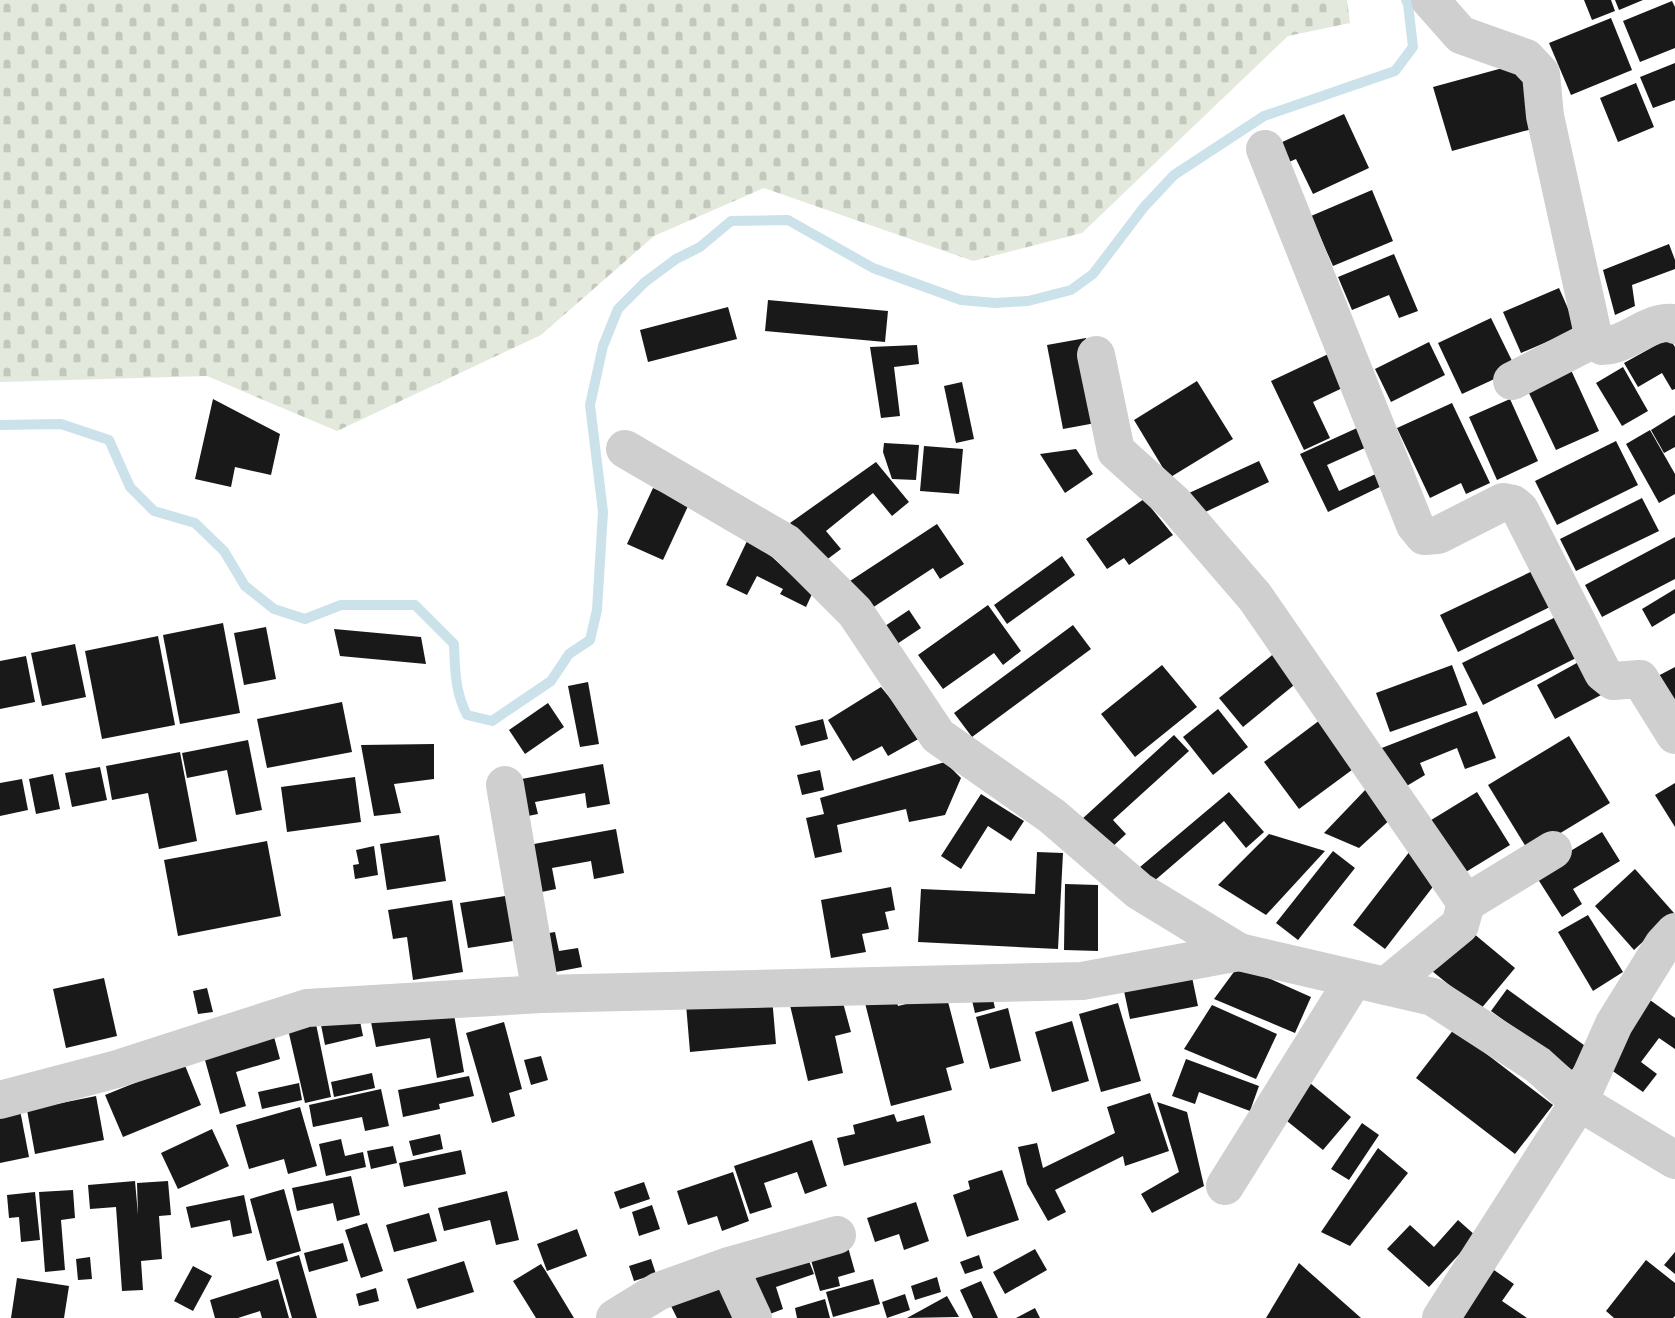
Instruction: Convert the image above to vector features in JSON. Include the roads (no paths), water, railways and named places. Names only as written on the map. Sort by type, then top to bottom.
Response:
[{"type":"street","points":[[1430,0],[1461,36],[1526,58],[1541,74],[1545,116],[1594,339],[1602,346],[1612,346],[1663,322],[1675,325]]},
{"type":"street","points":[[1265,149],[1415,525],[1424,536],[1438,536],[1503,502],[1514,505],[1520,510],[1603,673],[1613,681],[1640,678],[1675,735]]},
{"type":"street","points":[[1512,381],[1594,339]]},
{"type":"street","points":[[1096,355],[1116,451],[1174,503],[1255,597],[1466,903]]},
{"type":"street","points":[[625,449],[786,543],[855,612],[938,736],[1052,817],[1139,891],[1239,953],[1433,997],[1538,1065],[1579,1102],[1675,1160]]},
{"type":"street","points":[[505,785],[541,994]]},
{"type":"street","points":[[1225,1186],[1370,983],[1460,925],[1466,903],[1553,850]]},
{"type":"street","points":[[1441,1318],[1579,1102],[1614,1024],[1663,945],[1675,932]]},
{"type":"street","points":[[0,1100],[117,1069],[307,1008],[541,994],[1082,981],[1239,953]]},
{"type":"street","points":[[615,1318],[659,1291],[729,1266],[837,1236]]},
{"type":"street","points":[[729,1266],[753,1318]]},
{"type":"waterway","points":[[0,425],[61,424],[109,440],[130,487],[154,511],[195,523],[224,551],[245,586],[274,609],[305,619],[341,605],[415,605],[454,644],[458,689],[467,715],[492,721],[551,681],[569,654],[590,640],[597,610],[603,512],[590,405],[603,346],[618,309],[645,282],[676,259],[700,247],[731,221],[788,220],[873,268],[961,300],[995,303],[1028,301],[1071,290],[1093,274],[1144,207],[1174,175],[1264,116],[1395,71],[1413,47],[1406,0]]}]
